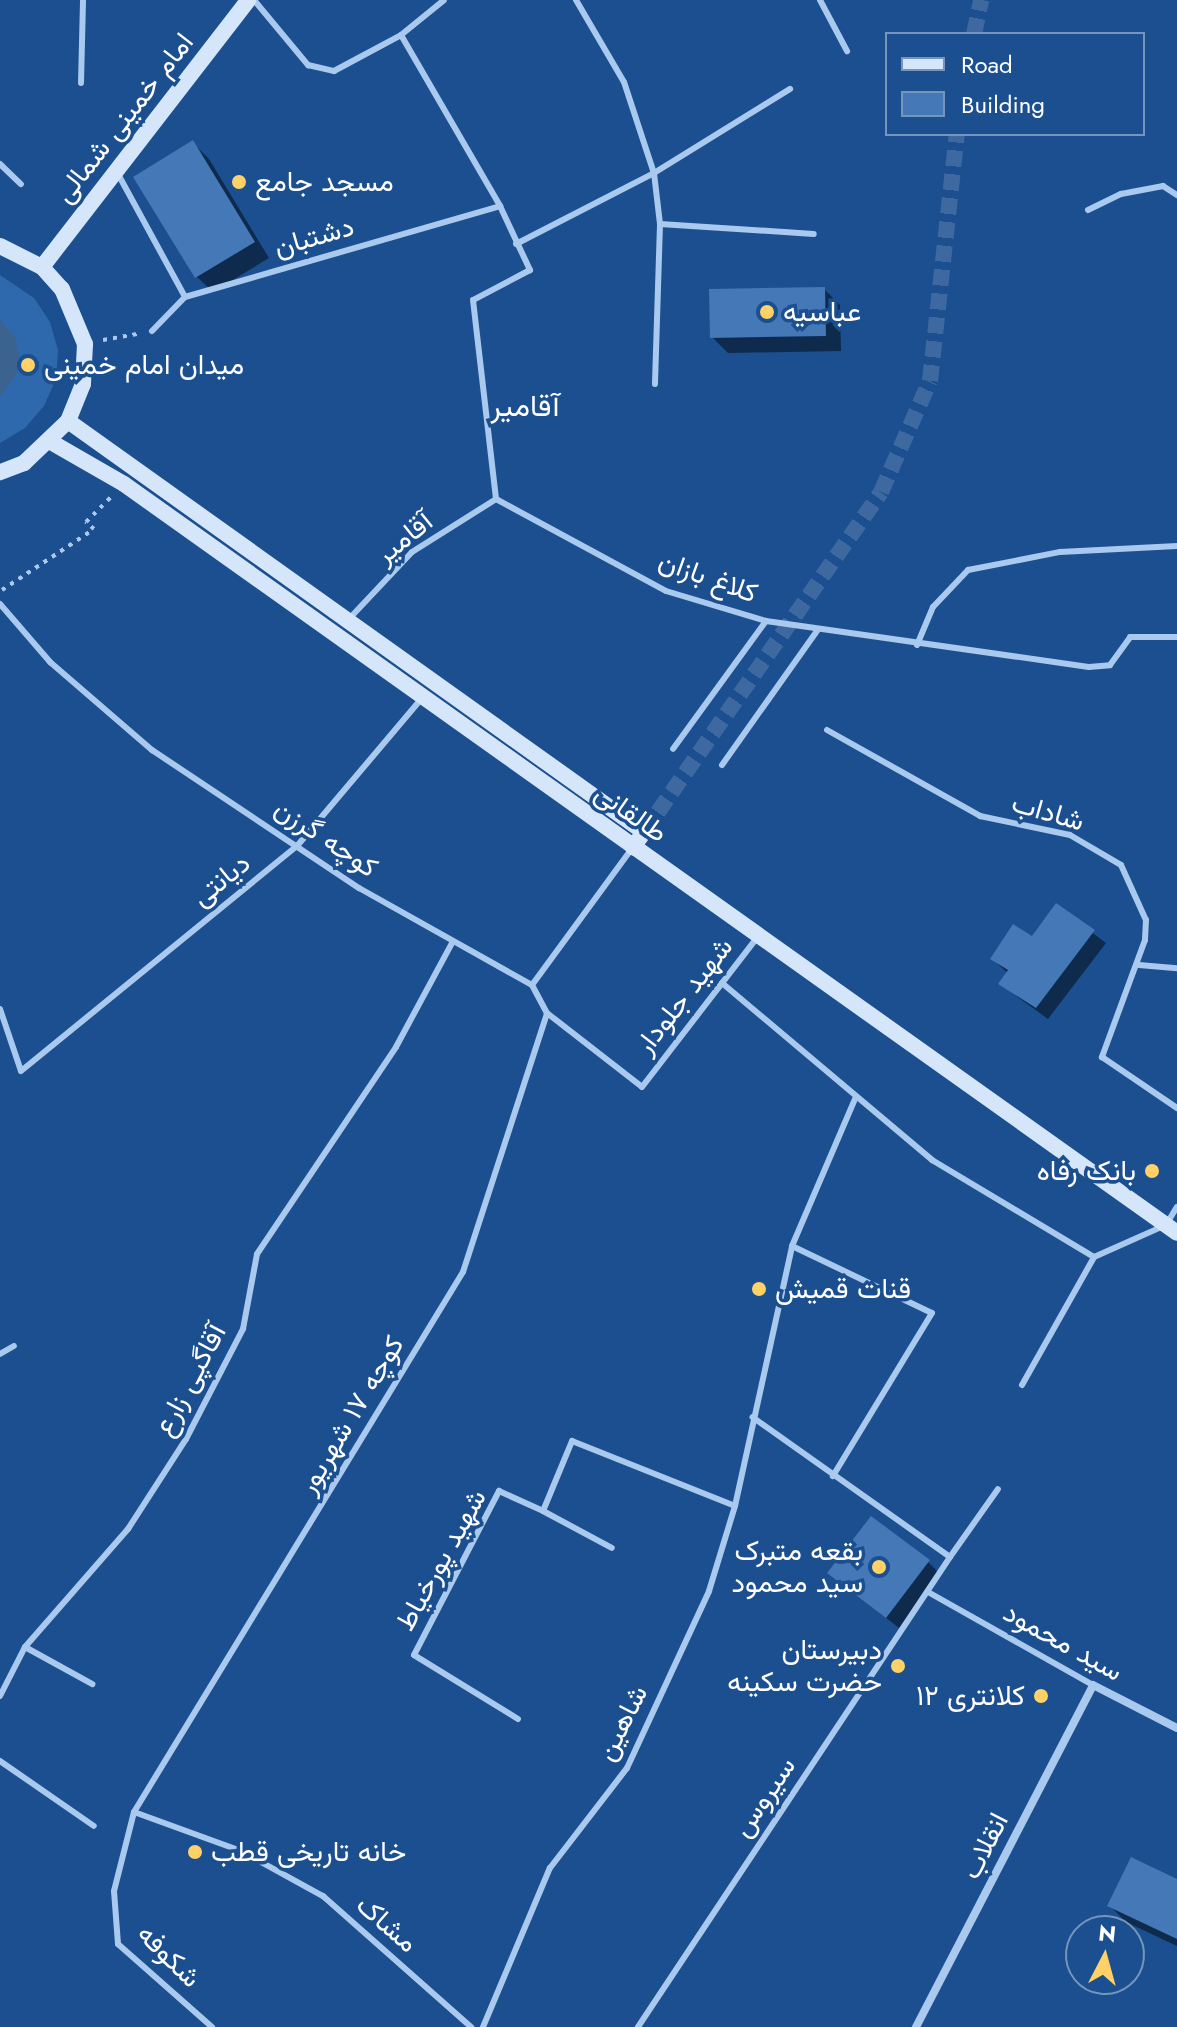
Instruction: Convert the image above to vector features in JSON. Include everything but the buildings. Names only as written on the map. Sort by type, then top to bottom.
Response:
[{"type":"main road","name":"امام خمینی شمالی","points":[[42,267],[251,0]]},
{"type":"main road","points":[[0,246],[42,267],[77,315],[85,344],[83,384],[68,421],[51,442],[24,463],[0,472]]},
{"type":"main road","name":"طالقانی","points":[[68,421],[644,832],[633,847]]},
{"type":"main road","name":"طالقانی","points":[[51,442],[124,484],[633,847],[761,932],[1171,1229]]},
{"type":"street","name":"سید محمود","points":[[1093,1685],[1177,1728]]},
{"type":"street","name":"انقلاب","points":[[916,2027],[1093,1685]]},
{"type":"lane","points":[[81,83],[83,0]]},
{"type":"lane","points":[[251,0],[308,65],[334,71],[401,35],[444,0]]},
{"type":"lane","points":[[577,0],[624,82],[654,173],[660,224],[655,384]]},
{"type":"lane","points":[[820,0],[847,51]]},
{"type":"lane","points":[[401,35],[500,206],[530,270],[473,300],[496,499]]},
{"type":"lane","points":[[516,244],[654,173],[790,89]]},
{"type":"lane","points":[[0,164],[21,184]]},
{"type":"lane","points":[[116,171],[185,297]]},
{"type":"lane","points":[[1088,210],[1121,194],[1163,186],[1177,195]]},
{"type":"lane","name":"دشتبان","points":[[152,331],[185,297],[500,206]]},
{"type":"lane","points":[[660,224],[814,234]]},
{"type":"lane","name":"آقامیر","points":[[347,620],[412,552],[496,499]]},
{"type":"lane","name":"کلاغ بازان","points":[[496,499],[666,591],[766,621],[673,749]]},
{"type":"lane","points":[[917,645],[933,607],[968,570],[1060,552],[1177,546]]},
{"type":"lane","name":"کوچه گرزن","points":[[0,604],[50,662],[152,750],[297,846],[532,985]]},
{"type":"lane","points":[[766,621],[817,631],[1089,667],[1110,665],[1130,637],[1177,637]]},
{"type":"lane","points":[[722,765],[817,631]]},
{"type":"lane","name":"دیانتی","points":[[0,1009],[21,1071],[297,846],[423,697]]},
{"type":"lane","name":"شاداب","points":[[827,730],[980,816],[1070,835],[1121,865],[1146,920],[1139,965],[1102,1057],[1177,1108]]},
{"type":"lane","points":[[547,1013],[532,985],[633,847]]},
{"type":"lane","name":"شهید جلودار","points":[[547,1013],[642,1087],[761,932]]},
{"type":"lane","name":"آقاگپی زارع","points":[[0,1696],[25,1647],[128,1529],[186,1439],[243,1329],[257,1254],[396,1047],[453,941]]},
{"type":"lane","points":[[1139,965],[1177,968]]},
{"type":"lane","points":[[722,983],[855,1099],[932,1160],[1094,1257]]},
{"type":"lane","name":"کوچه ۱۷ شهریور","points":[[134,1812],[463,1272],[547,1013]]},
{"type":"lane","name":"شاهین","points":[[483,2027],[550,1868],[627,1768],[709,1591],[735,1506],[752,1417],[792,1246],[855,1099]]},
{"type":"lane","points":[[1022,1385],[1094,1257],[1171,1229],[1177,1207]]},
{"type":"lane","points":[[792,1246],[932,1313],[833,1476]]},
{"type":"lane","points":[[0,1354],[14,1346]]},
{"type":"lane","points":[[752,1417],[950,1557]]},
{"type":"lane","points":[[612,1548],[543,1511],[572,1441],[735,1506]]},
{"type":"lane","name":"سیروس","points":[[638,2027],[998,1489]]},
{"type":"lane","name":"شهید پورخیاط","points":[[518,1719],[414,1655],[499,1491],[543,1511]]},
{"type":"lane","name":"سید محمود","points":[[928,1592],[1093,1685]]},
{"type":"lane","points":[[25,1647],[92,1684]]},
{"type":"lane","points":[[0,1761],[94,1826]]},
{"type":"lane","name":"شکوفه","points":[[134,1812],[114,1891],[118,1944],[212,2027]]},
{"type":"lane","name":"مشاک","points":[[134,1812],[241,1851],[323,1896],[471,2027]]},
{"type":"path","points":[[85,344],[152,331]]},
{"type":"path","points":[[0,591],[94,529],[86,522],[124,484]]},
{"type":"shaded area","name":"میدان امام خمینی","points":[[0,275],[34,298],[50,322],[58,350],[56,379],[44,406],[25,428],[0,443]]},
{"type":"shaded area","points":[[0,320],[15,338],[19,355],[17,373],[0,397]]},
{"type":"tunnel","points":[[974,32],[981,0]]},
{"type":"tunnel","points":[[644,832],[881,492],[930,381],[957,136]]},
{"type":"place","name":"مسجد جامع","points":[[239,182]]},
{"type":"place","name":"عباسیه","points":[[767,312]]},
{"type":"place","name":"میدان امام خمینی","points":[[28,365]]},
{"type":"place","name":"بانک رفاه","points":[[1152,1171]]},
{"type":"place","name":"قنات قمیش","points":[[759,1289]]},
{"type":"place","name":"بقعه متبرک سید محمود","points":[[879,1567]]},
{"type":"place","name":"دبیرستان حضرت سکینه","points":[[898,1666]]},
{"type":"place","name":"کلانتری ۱۲","points":[[1041,1696]]},
{"type":"place","name":"خانه تاریخی قطب","points":[[195,1852]]},
{"type":"district","name":"آقامیر","points":[[525,406]]}]
